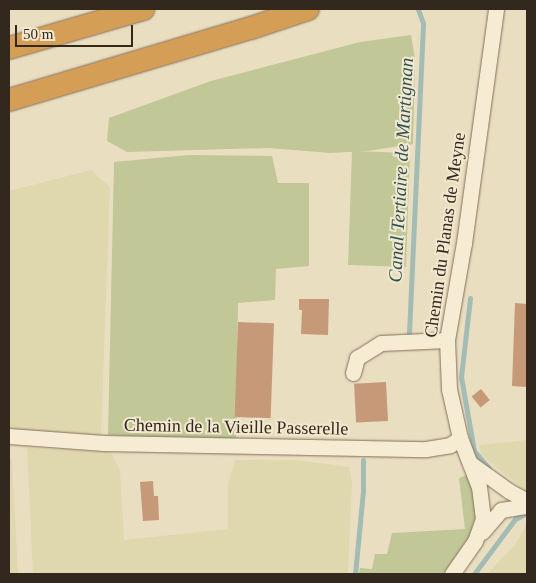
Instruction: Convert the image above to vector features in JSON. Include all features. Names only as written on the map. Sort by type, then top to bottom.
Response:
[{"type":"highway","points":[[9,48],[143,9]]},
{"type":"highway","points":[[9,100],[251,28],[308,9]]},
{"type":"street","name":"Chemin du Planas de Meyne","points":[[452,574],[475,541],[483,519],[481,499],[460,438],[449,389],[447,340],[464,244],[496,9]]},
{"type":"street","points":[[353,373],[357,358],[381,343],[447,340]]},
{"type":"street","name":"Chemin de la Vieille Passerelle","points":[[9,436],[104,443],[407,449],[426,449],[450,445],[460,438]]},
{"type":"street","points":[[470,463],[509,492],[527,502]]},
{"type":"street","points":[[509,492],[489,491],[481,499],[508,508],[527,506]]},
{"type":"street","points":[[475,541],[493,517],[508,508]]},
{"type":"shaded area","points":[[91,170],[110,187],[101,435],[9,430],[9,191]]},
{"type":"shaded area","points":[[527,440],[527,492],[481,455],[479,445]]},
{"type":"shaded area","points":[[27,448],[103,451],[112,454],[120,471],[124,540],[228,529],[228,484],[235,460],[296,460],[349,467],[352,482],[348,574],[33,574]]},
{"type":"shaded area","points":[[9,458],[12,459],[18,574],[9,574]]},
{"type":"shaded area","points":[[527,523],[527,574],[487,574],[515,545]]},
{"type":"green space","points":[[411,35],[415,59],[413,144],[367,151],[330,153],[269,148],[127,152],[107,141],[109,118],[211,81],[360,42]]},
{"type":"green space","points":[[352,151],[410,153],[406,267],[348,265]]},
{"type":"green space","points":[[189,155],[272,156],[278,183],[309,183],[309,266],[276,269],[275,300],[238,303],[236,441],[108,435],[114,162]]},
{"type":"green space","points":[[467,475],[479,512],[478,524],[443,574],[359,574],[360,568],[372,569],[375,554],[387,554],[392,533],[465,529],[459,478]]},
{"type":"building","points":[[299,299],[329,299],[328,335],[301,334],[302,310],[299,310]]},
{"type":"building","points":[[515,303],[527,304],[527,387],[512,386]]},
{"type":"building","points":[[238,322],[274,323],[271,418],[235,417]]},
{"type":"building","points":[[386,382],[388,421],[356,423],[354,384]]},
{"type":"building","points":[[481,389],[490,400],[480,407],[472,397]]},
{"type":"building","points":[[153,481],[154,496],[158,496],[159,520],[143,521],[140,482]]},
{"type":"waterway","name":"Canal Tertiaire de Martignan","points":[[409,333],[423,23],[418,9]]},
{"type":"waterway","points":[[470,298],[461,377],[474,451],[489,468]]},
{"type":"waterway","name":"Canal Tertiaire de Martignan","points":[[355,574],[363,491],[363,460]]},
{"type":"waterway","points":[[474,574],[515,519],[523,515]]}]
